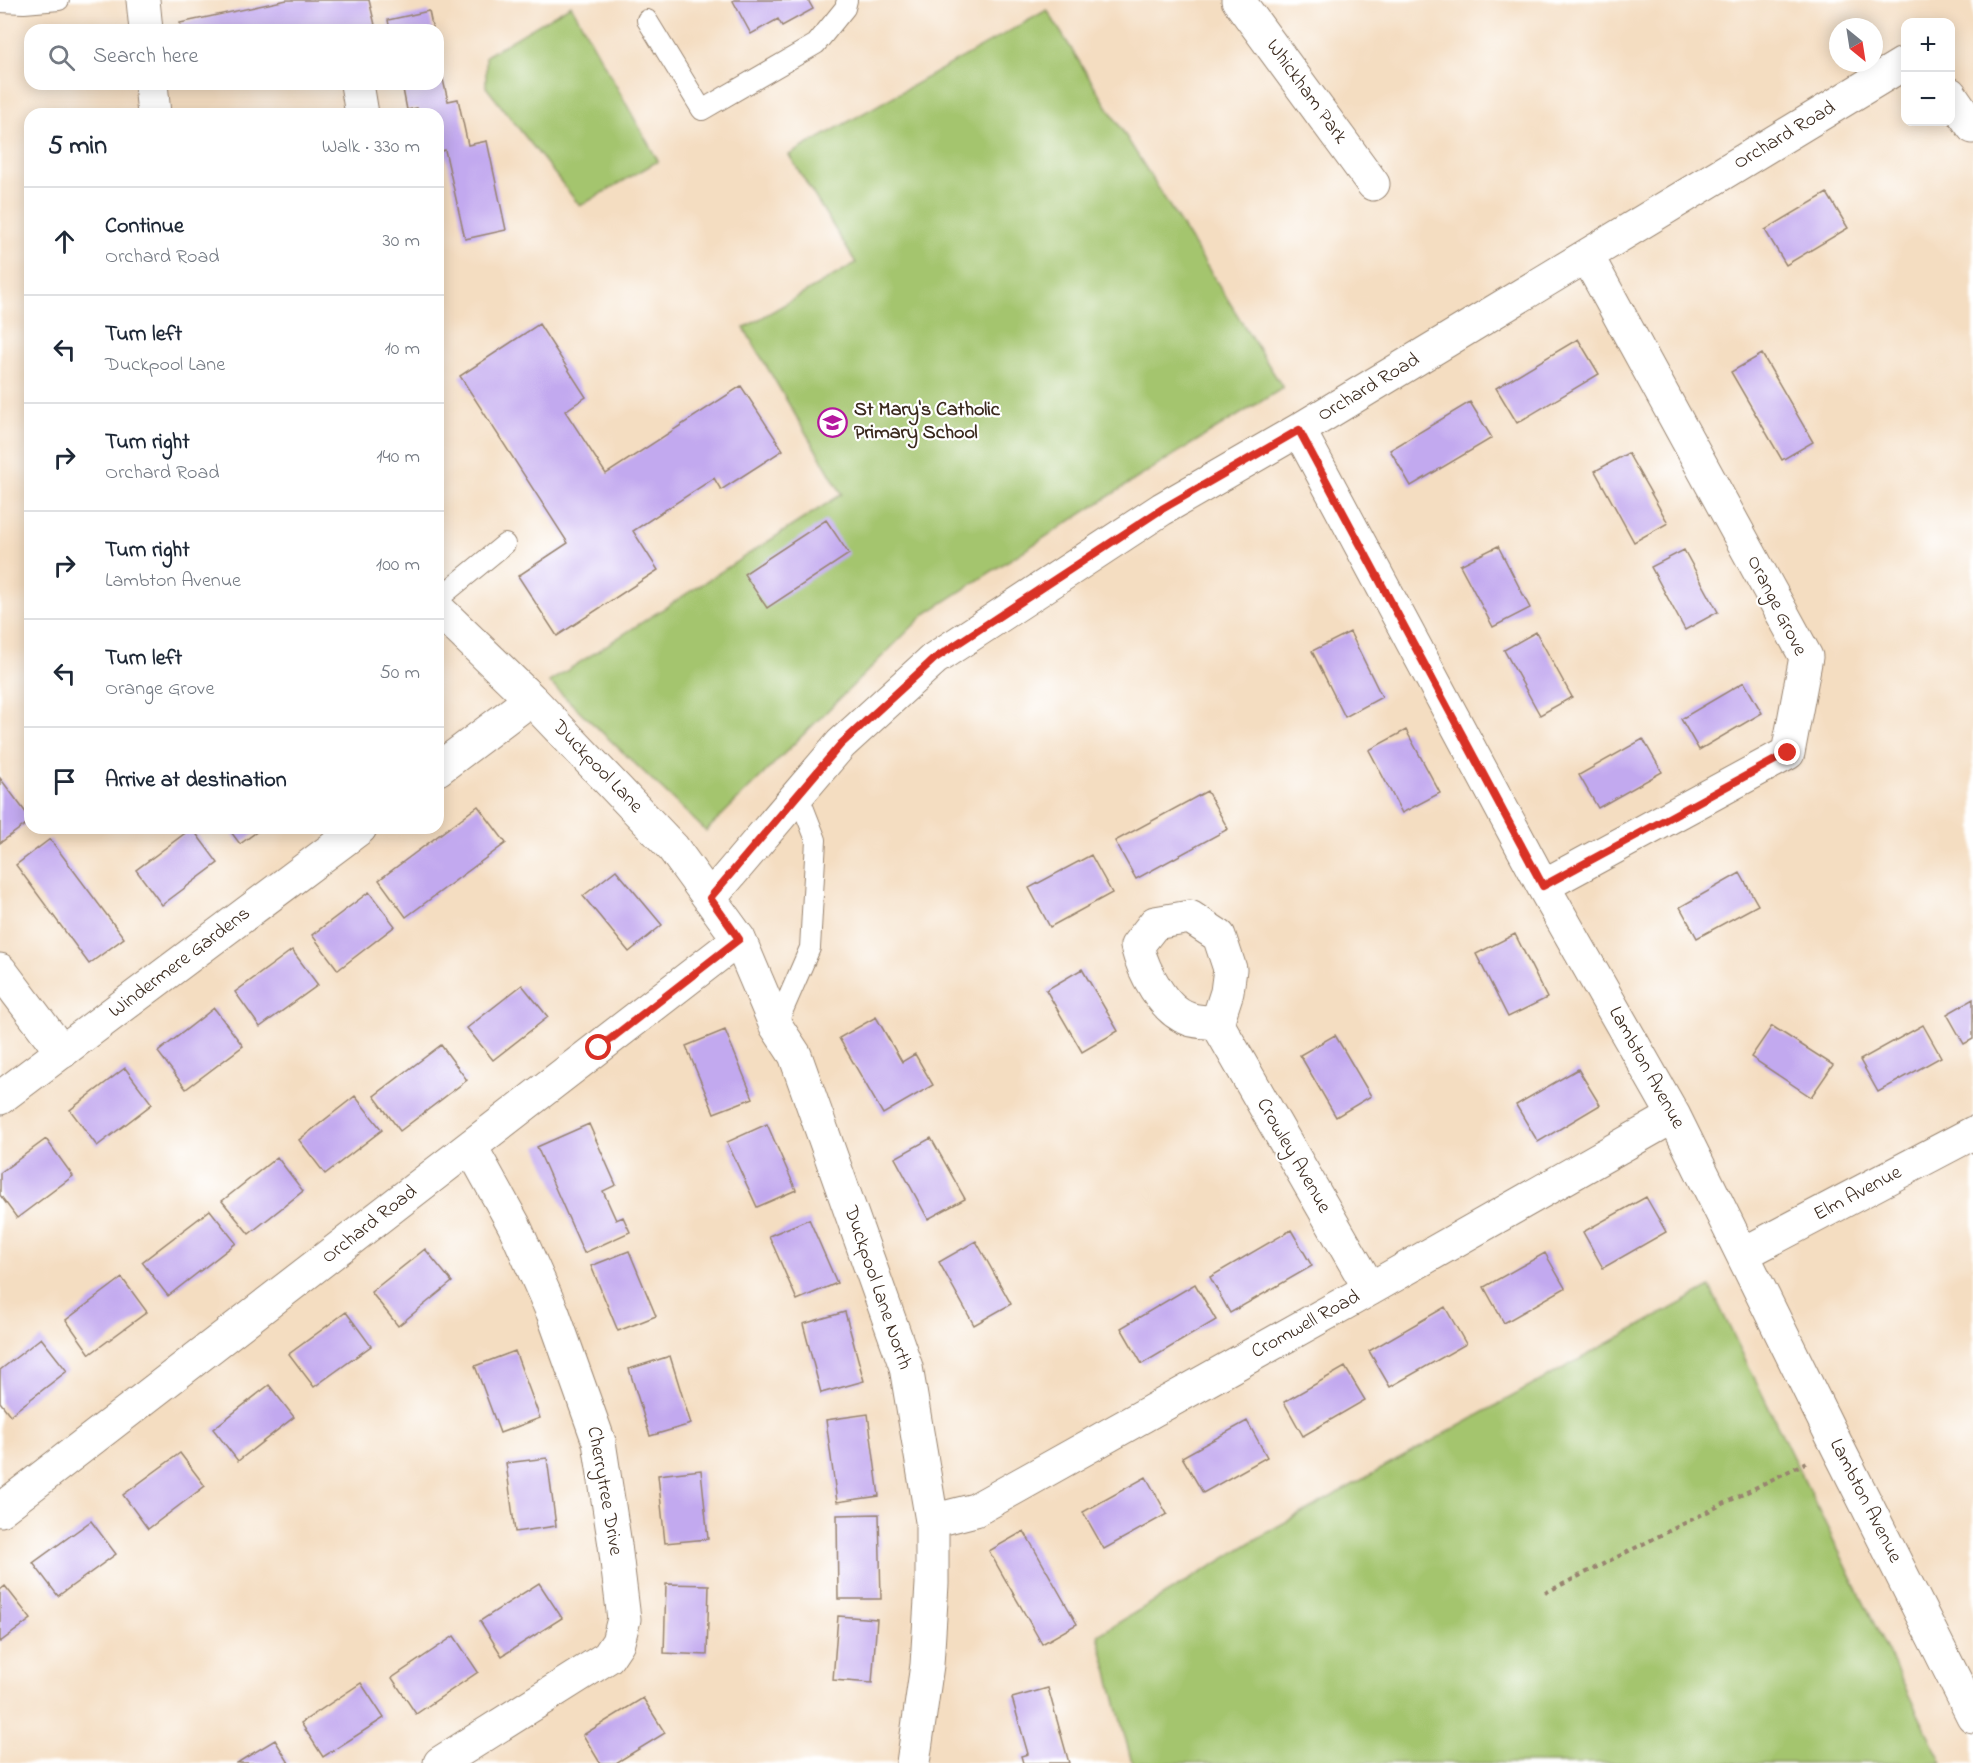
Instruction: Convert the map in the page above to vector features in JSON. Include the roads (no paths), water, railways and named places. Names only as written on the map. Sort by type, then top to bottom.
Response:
[{"type":"street","points":[[143,0],[145,24]]},
{"type":"street","name":"Whickham Park","points":[[1238,0],[1373,184]]},
{"type":"street","name":"Orchard Road","points":[[710,898],[841,744],[934,659],[1162,509],[1299,430],[1901,67]]},
{"type":"street","points":[[152,90],[153,108]]},
{"type":"street","points":[[358,90],[361,108]]},
{"type":"street","points":[[1955,101],[1973,127]]},
{"type":"street","name":"Orange Grove","points":[[1543,886],[1788,753],[1806,657],[1587,256]]},
{"type":"street","name":"Lambton Avenue","points":[[1299,430],[1543,886],[1674,1116],[1973,1716]]},
{"type":"street","name":"Duckpool Lane","points":[[444,615],[531,699],[673,848],[739,939]]},
{"type":"street","points":[[444,764],[531,699]]},
{"type":"street","name":"Windermere Gardens","points":[[0,1098],[352,834]]},
{"type":"street","name":"Orchard Road","points":[[0,1510],[739,939]]},
{"type":"street","name":"Duckpool Lane North","points":[[739,939],[777,1026],[795,1055],[906,1367],[932,1521],[932,1584],[927,1665],[913,1763]]},
{"type":"street","points":[[0,970],[62,1052]]},
{"type":"street","name":"Crowley Avenue","points":[[1217,1023],[1370,1289]]},
{"type":"street","name":"Cromwell Road","points":[[932,1521],[975,1510],[1674,1116]]},
{"type":"street","name":"Elm Avenue","points":[[1743,1254],[1973,1133]]},
{"type":"street","name":"Cherrytree Drive","points":[[440,1763],[608,1657],[618,1642],[624,1619],[600,1442],[553,1313],[514,1225],[471,1147]]},
{"type":"lane","points":[[0,2],[24,3],[59,0]]},
{"type":"lane","points":[[647,20],[702,110],[816,44],[845,8],[847,0]]},
{"type":"lane","points":[[444,594],[505,544]]},
{"type":"lane","points":[[777,1026],[810,948],[816,840],[798,794]]},
{"type":"place","name":"St Mary's Catholic Primary School","points":[[833,422]]}]
